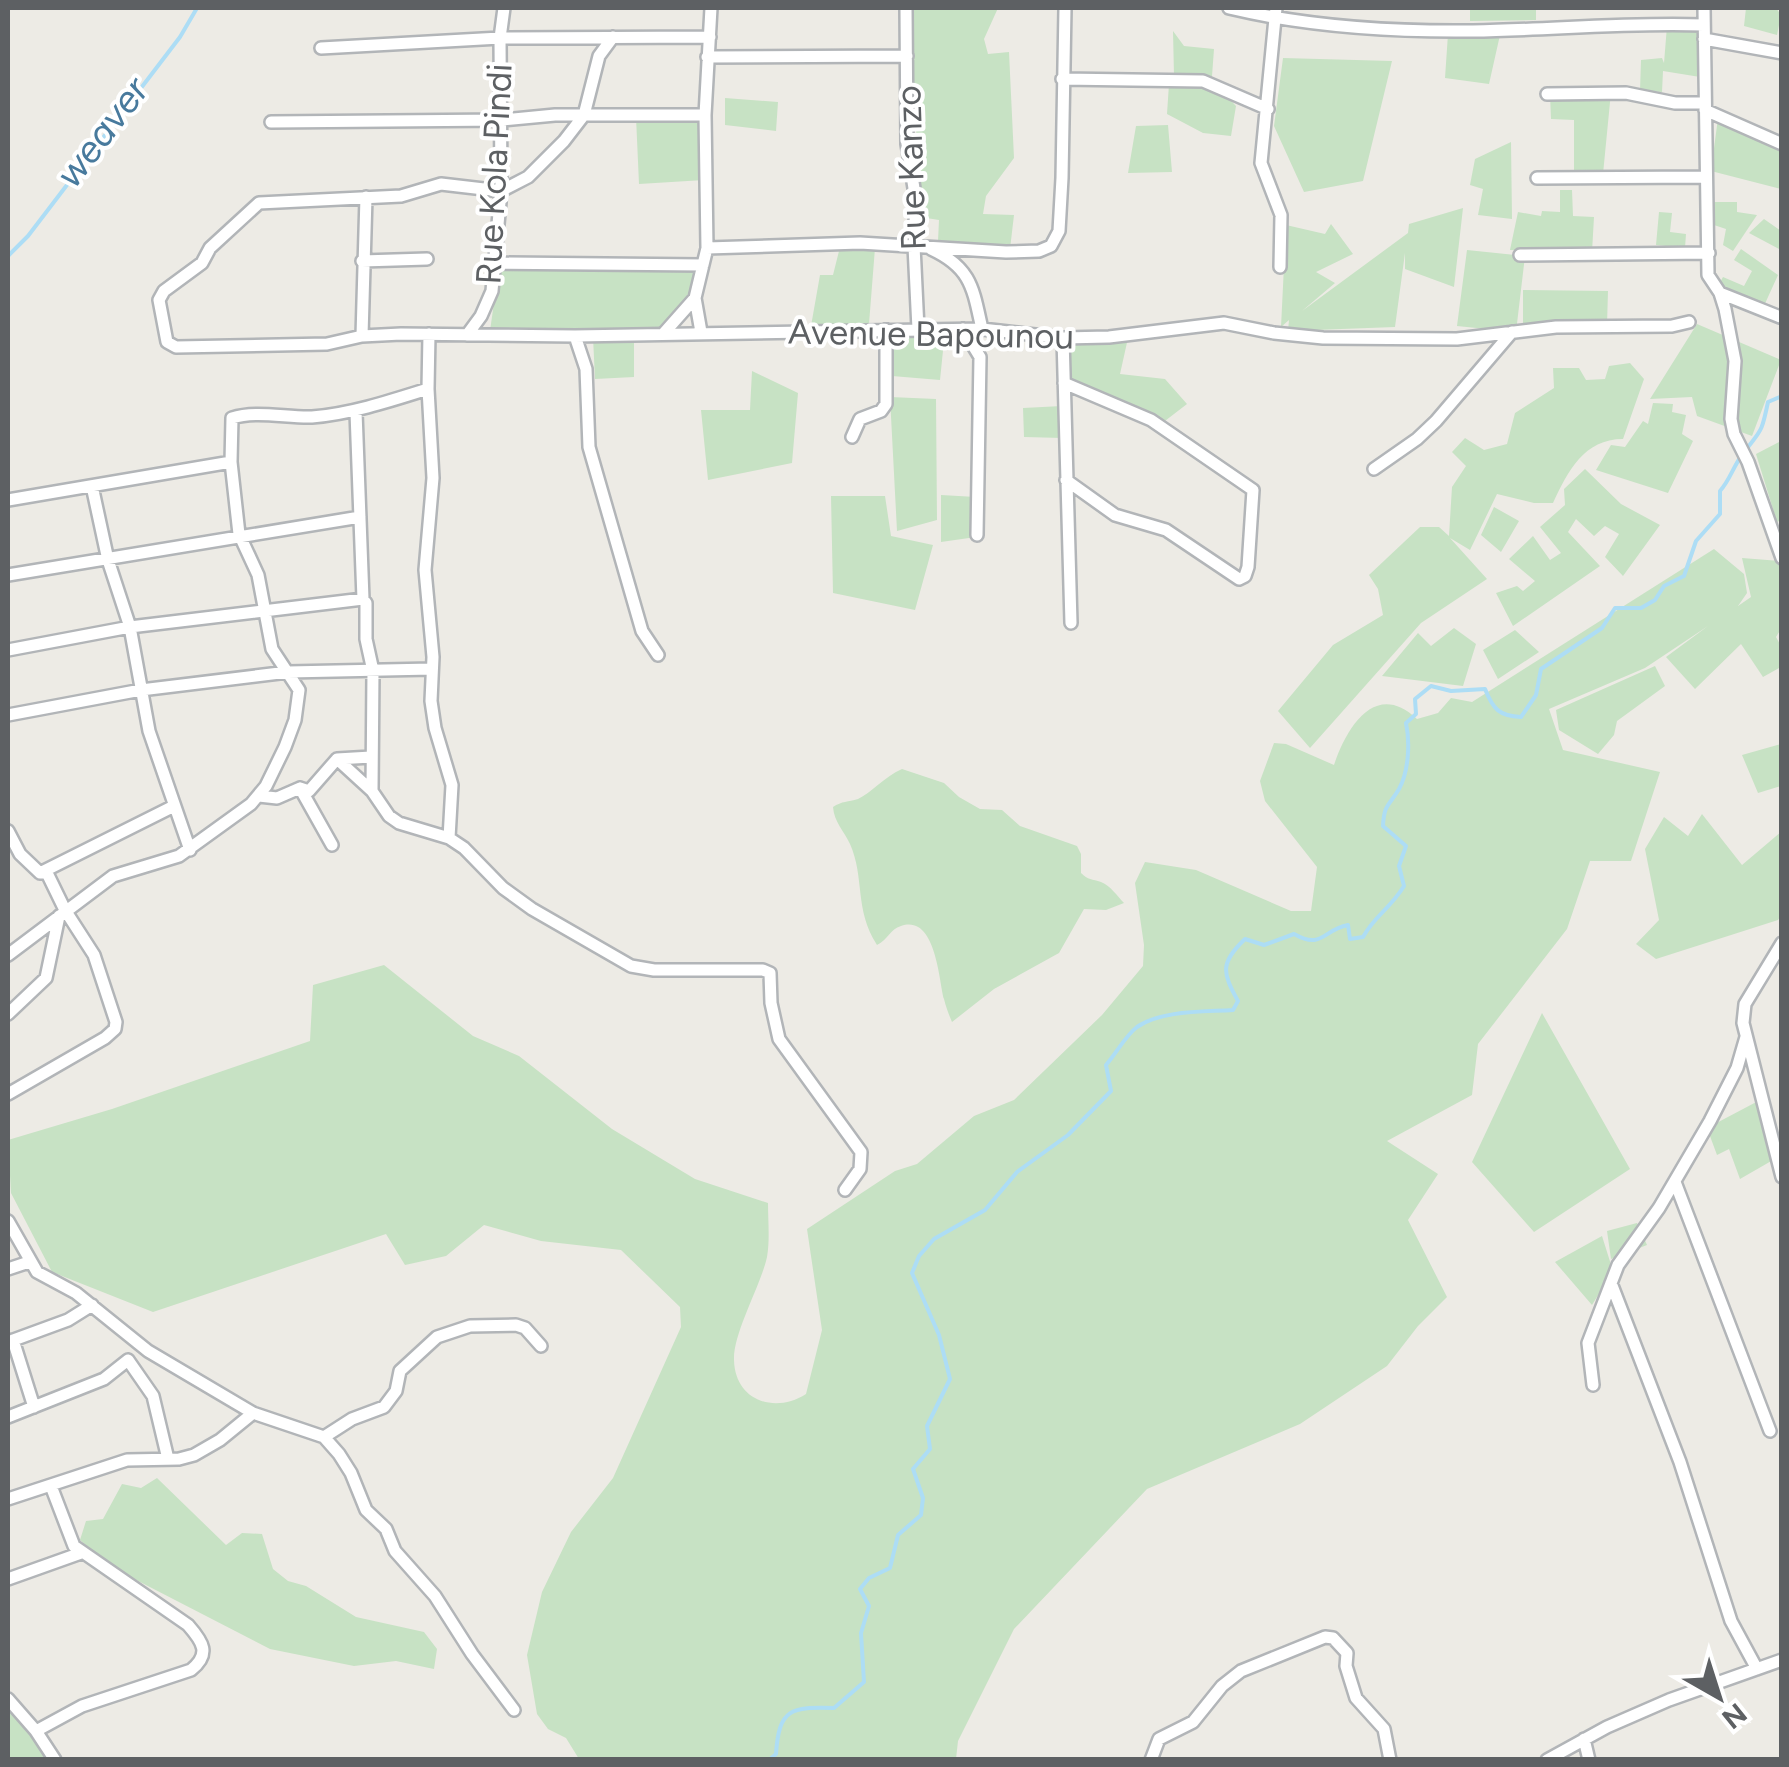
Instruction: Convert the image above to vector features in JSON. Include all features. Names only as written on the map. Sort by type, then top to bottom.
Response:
[{"type":"street","name":"Rue Kola Pindi","points":[[466,335],[488,304],[494,263],[501,191],[500,38],[504,8]]},
{"type":"street","points":[[701,332],[695,298],[708,248],[706,115],[710,8]]},
{"type":"street","name":"Rue Kanzo","points":[[906,8],[907,144],[920,246],[918,329]]},
{"type":"street","points":[[708,248],[860,244],[1023,252],[1046,249],[1056,242],[1059,231],[1065,8]]},
{"type":"street","points":[[1229,8],[1368,29],[1456,31],[1644,22],[1704,25]]},
{"type":"street","points":[[1704,8],[1708,276],[1720,293],[1735,361],[1731,419],[1734,434],[1782,558]]},
{"type":"street","points":[[1276,13],[1261,169],[1281,215],[1280,267]]},
{"type":"street","points":[[322,48],[500,38],[710,36]]},
{"type":"street","points":[[362,336],[366,198],[401,196],[441,184],[501,191],[538,168],[584,115],[599,56],[613,37]]},
{"type":"street","points":[[1704,39],[1782,53]]},
{"type":"street","points":[[707,57],[906,56]]},
{"type":"street","points":[[1062,79],[1204,81],[1268,109]]},
{"type":"street","points":[[1547,94],[1626,93],[1705,106],[1782,144]]},
{"type":"street","points":[[271,122],[706,115]]},
{"type":"street","points":[[1537,178],[1704,177]]},
{"type":"street","name":"Avenue Bapounou","points":[[366,198],[259,203],[248,209],[210,248],[202,263],[164,291],[159,300],[170,346],[327,344],[362,336],[430,334],[575,336],[918,329],[982,329],[1064,338],[1109,337],[1224,323],[1323,338],[1457,339],[1556,327],[1672,326],[1689,322]]},
{"type":"street","points":[[920,246],[950,258],[972,284],[982,329]]},
{"type":"street","points":[[1520,255],[1708,253]]},
{"type":"street","points":[[362,261],[427,259]]},
{"type":"street","points":[[494,263],[703,264]]},
{"type":"street","points":[[1720,293],[1780,317]]},
{"type":"street","points":[[664,332],[695,298]]},
{"type":"street","points":[[963,329],[980,358],[977,535]]},
{"type":"street","points":[[852,437],[860,419],[886,404],[886,330]]},
{"type":"street","points":[[1374,469],[1436,421],[1512,332]]},
{"type":"street","points":[[430,334],[428,390],[433,478],[425,570],[435,728],[452,785],[449,838]]},
{"type":"street","points":[[575,336],[586,369],[589,448],[642,631],[658,655]]},
{"type":"street","points":[[1064,338],[1071,623]]},
{"type":"street","points":[[1064,384],[1151,420],[1253,490],[1245,576],[1227,573],[1166,530],[1115,516],[1066,480]]},
{"type":"street","points":[[8,955],[113,876],[162,863],[190,850],[240,814],[259,796],[285,747],[295,720],[298,690],[272,649],[258,574],[238,534],[230,423],[237,416],[308,417],[356,412],[372,403],[428,390]]},
{"type":"street","points":[[356,412],[363,599],[373,671],[372,791]]},
{"type":"street","points":[[8,500],[230,462]]},
{"type":"street","points":[[92,486],[108,560],[130,627],[154,748],[190,850]]},
{"type":"street","points":[[8,574],[360,517]]},
{"type":"street","points":[[8,650],[130,627],[363,599]]},
{"type":"street","points":[[8,715],[141,690],[288,672],[432,670]]},
{"type":"street","points":[[259,796],[277,798],[300,788],[308,791],[337,759],[371,757]]},
{"type":"street","points":[[337,759],[372,791],[389,816],[399,823],[449,838],[503,888],[631,966],[654,970],[767,971],[779,1039],[861,1152],[860,1169],[846,1190]]},
{"type":"street","points":[[300,788],[332,845]]},
{"type":"street","points":[[40,873],[174,806]]},
{"type":"street","points":[[8,830],[20,854],[54,884],[62,913],[97,963],[115,1012],[115,1029],[105,1038],[8,1094]]},
{"type":"street","points":[[8,1014],[46,978],[62,913]]},
{"type":"street","points":[[1782,943],[1746,1004],[1746,1038],[1782,1177]]},
{"type":"street","points":[[1746,1038],[1733,1076],[1675,1182],[1770,1431]]},
{"type":"street","points":[[1593,1385],[1588,1343],[1618,1265],[1675,1182]]},
{"type":"street","points":[[8,1222],[29,1262],[43,1276],[92,1305],[142,1346],[253,1413],[324,1438],[345,1464],[366,1510],[436,1596],[472,1654],[514,1710]]},
{"type":"street","points":[[8,1268],[29,1262]]},
{"type":"street","points":[[1611,1283],[1680,1462],[1731,1622],[1757,1669]]},
{"type":"street","points":[[34,1406],[10,1341],[68,1320],[92,1305]]},
{"type":"street","points":[[324,1438],[352,1419],[384,1407],[396,1391],[400,1372],[437,1337],[470,1326],[516,1324],[541,1346]]},
{"type":"street","points":[[8,1417],[104,1380],[142,1346]]},
{"type":"street","points":[[128,1360],[152,1396],[168,1459]]},
{"type":"street","points":[[8,1499],[127,1460],[194,1454],[253,1413]]},
{"type":"street","points":[[36,1731],[82,1706],[192,1670],[202,1662],[205,1652],[201,1639],[188,1625],[81,1553],[68,1538],[51,1486]]},
{"type":"street","points":[[8,1578],[81,1553]]},
{"type":"street","points":[[1151,1760],[1159,1739],[1192,1722],[1232,1678],[1325,1637],[1333,1638],[1347,1654],[1346,1666],[1356,1698],[1384,1729],[1390,1760]]},
{"type":"street","points":[[1547,1760],[1670,1700],[1782,1660]]},
{"type":"street","points":[[8,1700],[55,1760]]},
{"type":"street","points":[[1584,1739],[1590,1760]]},
{"type":"green space","points":[[917,8],[998,8],[984,39],[988,54],[1009,52],[1014,158],[986,196],[983,214],[1014,215],[1010,249],[938,241],[939,220],[920,217],[911,12]]},
{"type":"green space","points":[[1470,8],[1536,8],[1536,20],[1470,21]]},
{"type":"green space","points":[[1746,8],[1776,8],[1781,15],[1777,35],[1744,26]]},
{"type":"green space","points":[[1667,26],[1702,29],[1700,77],[1663,71],[1662,92],[1640,91],[1641,60],[1662,58],[1664,63]]},
{"type":"green space","points":[[1173,31],[1184,46],[1214,49],[1212,76],[1174,76]]},
{"type":"green space","points":[[1448,34],[1500,35],[1489,84],[1445,78]]},
{"type":"green space","points":[[1283,58],[1392,61],[1363,181],[1304,192],[1274,126]]},
{"type":"green space","points":[[1169,84],[1220,89],[1236,106],[1231,136],[1203,133],[1167,114]]},
{"type":"green space","points":[[1611,92],[1603,174],[1574,173],[1574,120],[1551,119],[1550,94]]},
{"type":"green space","points":[[725,98],[778,102],[776,131],[725,125]]},
{"type":"green space","points":[[636,117],[701,121],[704,180],[639,184]]},
{"type":"green space","points":[[1718,118],[1781,146],[1781,189],[1711,171]]},
{"type":"green space","points":[[1168,125],[1172,172],[1128,173],[1136,126]]},
{"type":"green space","points":[[1511,142],[1512,219],[1478,215],[1483,189],[1470,185],[1475,159]]},
{"type":"green space","points":[[1560,190],[1572,190],[1573,216],[1594,217],[1592,252],[1510,250],[1518,212],[1541,216],[1542,211],[1560,212]]},
{"type":"green space","points":[[1713,202],[1737,202],[1737,212],[1757,215],[1733,251],[1723,245],[1726,229],[1714,225]]},
{"type":"green space","points":[[1463,208],[1454,287],[1405,269],[1405,253],[1395,327],[1288,331],[1289,320],[1281,327],[1286,225],[1325,234],[1331,224],[1353,254],[1316,272],[1335,283],[1302,311],[1408,233],[1409,224]]},
{"type":"green space","points":[[1659,212],[1672,213],[1670,232],[1686,234],[1685,248],[1656,245]]},
{"type":"green space","points":[[1764,219],[1781,231],[1781,250],[1749,233]]},
{"type":"green space","points":[[840,247],[875,248],[869,324],[811,326],[820,275],[833,275]]},
{"type":"green space","points":[[1741,249],[1778,275],[1763,308],[1715,291],[1723,277],[1744,286],[1752,271],[1734,260]]},
{"type":"green space","points":[[1467,250],[1525,256],[1516,332],[1457,326]]},
{"type":"green space","points":[[499,267],[697,268],[687,305],[662,329],[490,331]]},
{"type":"green space","points":[[1523,290],[1608,291],[1607,325],[1523,325]]},
{"type":"green space","points":[[1697,324],[1781,360],[1752,436],[1697,416],[1692,397],[1650,399]]},
{"type":"green space","points":[[945,331],[940,380],[892,376],[893,335]]},
{"type":"green space","points":[[634,336],[634,377],[595,379],[593,337]]},
{"type":"green space","points":[[1128,338],[1120,374],[1165,379],[1187,404],[1161,424],[1067,381],[1068,340]]},
{"type":"green space","points":[[1630,363],[1644,379],[1623,439],[1598,444],[1579,459],[1553,503],[1534,503],[1497,494],[1470,550],[1450,538],[1487,579],[1421,623],[1310,748],[1278,711],[1333,645],[1383,615],[1378,589],[1369,575],[1420,527],[1439,527],[1449,536],[1452,487],[1466,466],[1452,452],[1465,438],[1484,450],[1507,444],[1515,413],[1554,388],[1553,368],[1579,368],[1586,380],[1605,379],[1609,366]]},
{"type":"green space","points":[[752,371],[798,393],[792,463],[708,480],[701,410],[750,410]]},
{"type":"green space","points":[[890,397],[936,399],[937,520],[897,531]]},
{"type":"green space","points":[[1653,403],[1673,404],[1672,412],[1686,415],[1682,434],[1693,441],[1668,493],[1596,470],[1611,445],[1625,447],[1643,421],[1648,424]]},
{"type":"green space","points":[[1062,406],[1063,438],[1024,437],[1023,408]]},
{"type":"green space","points":[[1781,441],[1781,520],[1777,522],[1756,454]]},
{"type":"green space","points":[[1585,469],[1621,504],[1660,525],[1623,576],[1605,557],[1619,534],[1605,526],[1594,536],[1576,519],[1568,532],[1600,566],[1513,626],[1496,593],[1517,586],[1523,591],[1535,581],[1509,559],[1533,536],[1550,560],[1561,553],[1540,527],[1565,505],[1564,489]]},
{"type":"green space","points":[[941,495],[976,497],[976,537],[941,542]]},
{"type":"green space","points":[[831,496],[885,496],[891,536],[933,545],[915,610],[833,593]]},
{"type":"green space","points":[[1494,507],[1519,521],[1501,552],[1481,535]]},
{"type":"green space","points":[[1714,549],[1744,574],[1747,593],[1738,606],[1751,597],[1742,558],[1781,561],[1781,629],[1776,637],[1781,646],[1781,667],[1763,677],[1741,644],[1695,689],[1666,657],[1708,626],[1645,668],[1549,709],[1563,750],[1660,772],[1631,861],[1590,861],[1567,929],[1478,1044],[1472,1095],[1387,1141],[1438,1174],[1408,1220],[1447,1297],[1387,1366],[1300,1424],[1147,1489],[1014,1629],[958,1741],[956,1759],[579,1759],[566,1738],[548,1729],[537,1714],[527,1655],[542,1592],[571,1532],[613,1478],[681,1327],[680,1307],[621,1250],[541,1241],[484,1225],[446,1256],[405,1265],[386,1234],[153,1312],[52,1272],[11,1193],[8,1140],[310,1041],[313,985],[384,965],[473,1036],[519,1056],[612,1129],[695,1179],[768,1203],[767,1257],[738,1336],[734,1360],[736,1374],[749,1394],[770,1403],[794,1400],[806,1394],[822,1330],[807,1229],[895,1171],[917,1164],[974,1116],[1014,1100],[1102,1015],[1143,966],[1144,945],[1135,883],[1145,862],[1196,870],[1291,911],[1311,911],[1317,867],[1265,801],[1260,781],[1274,743],[1286,744],[1334,765],[1355,723],[1376,706],[1402,708],[1417,719],[1438,713],[1451,698],[1472,702]]},
{"type":"green space","points":[[1454,628],[1476,644],[1463,686],[1382,676],[1418,633],[1431,646]]},
{"type":"green space","points":[[1515,630],[1539,652],[1498,679],[1483,650]]},
{"type":"green space","points":[[1655,666],[1665,686],[1617,721],[1614,735],[1598,754],[1559,730],[1556,710]]},
{"type":"green space","points":[[1781,744],[1781,786],[1758,793],[1742,755]]},
{"type":"green space","points":[[902,769],[944,783],[980,809],[1002,810],[1020,826],[1077,846],[1081,873],[1108,886],[1124,903],[1106,910],[1084,909],[1059,953],[994,989],[952,1022],[934,951],[922,930],[913,925],[901,926],[877,945],[865,919],[855,857],[833,807],[858,799]]},
{"type":"green space","points":[[1702,814],[1742,865],[1781,832],[1781,915],[1778,920],[1656,959],[1636,944],[1659,920],[1645,849],[1664,817],[1688,836]]},
{"type":"green space","points":[[1542,1013],[1630,1169],[1534,1232],[1472,1162]]},
{"type":"green space","points":[[1762,1099],[1773,1160],[1740,1179],[1729,1149],[1717,1155],[1707,1128]]},
{"type":"green space","points":[[1637,1223],[1647,1245],[1611,1259],[1607,1231]]},
{"type":"green space","points":[[1602,1236],[1613,1271],[1592,1305],[1555,1262]]},
{"type":"green space","points":[[157,1478],[226,1545],[242,1533],[262,1534],[273,1569],[288,1581],[306,1586],[356,1617],[424,1632],[437,1649],[434,1669],[396,1661],[354,1666],[270,1649],[111,1567],[80,1540],[86,1521],[103,1519],[122,1484],[141,1488]]},
{"type":"green space","points":[[8,1704],[35,1735],[49,1759],[8,1759]]},
{"type":"waterway","name":"weaver","points":[[8,256],[28,236],[180,37],[197,8]]},
{"type":"waterway","points":[[769,1760],[776,1754],[780,1727],[790,1713],[807,1708],[834,1708],[864,1682],[861,1633],[869,1606],[860,1589],[869,1578],[890,1568],[898,1535],[921,1515],[923,1498],[913,1469],[930,1449],[927,1426],[950,1379],[939,1335],[912,1273],[919,1256],[934,1239],[985,1210],[1017,1172],[1068,1135],[1111,1091],[1106,1065],[1137,1027],[1171,1015],[1233,1010],[1238,1001],[1226,968],[1245,939],[1264,945],[1294,934],[1317,940],[1348,925],[1350,939],[1363,937],[1404,886],[1399,866],[1406,846],[1383,826],[1386,809],[1405,774],[1406,723],[1416,714],[1415,699],[1431,686],[1451,691],[1485,689],[1498,710],[1521,717],[1536,695],[1541,669],[1602,628],[1615,608],[1641,608],[1655,600],[1664,586],[1684,576],[1696,541],[1720,514],[1720,491],[1760,432],[1768,402],[1782,396]]}]
